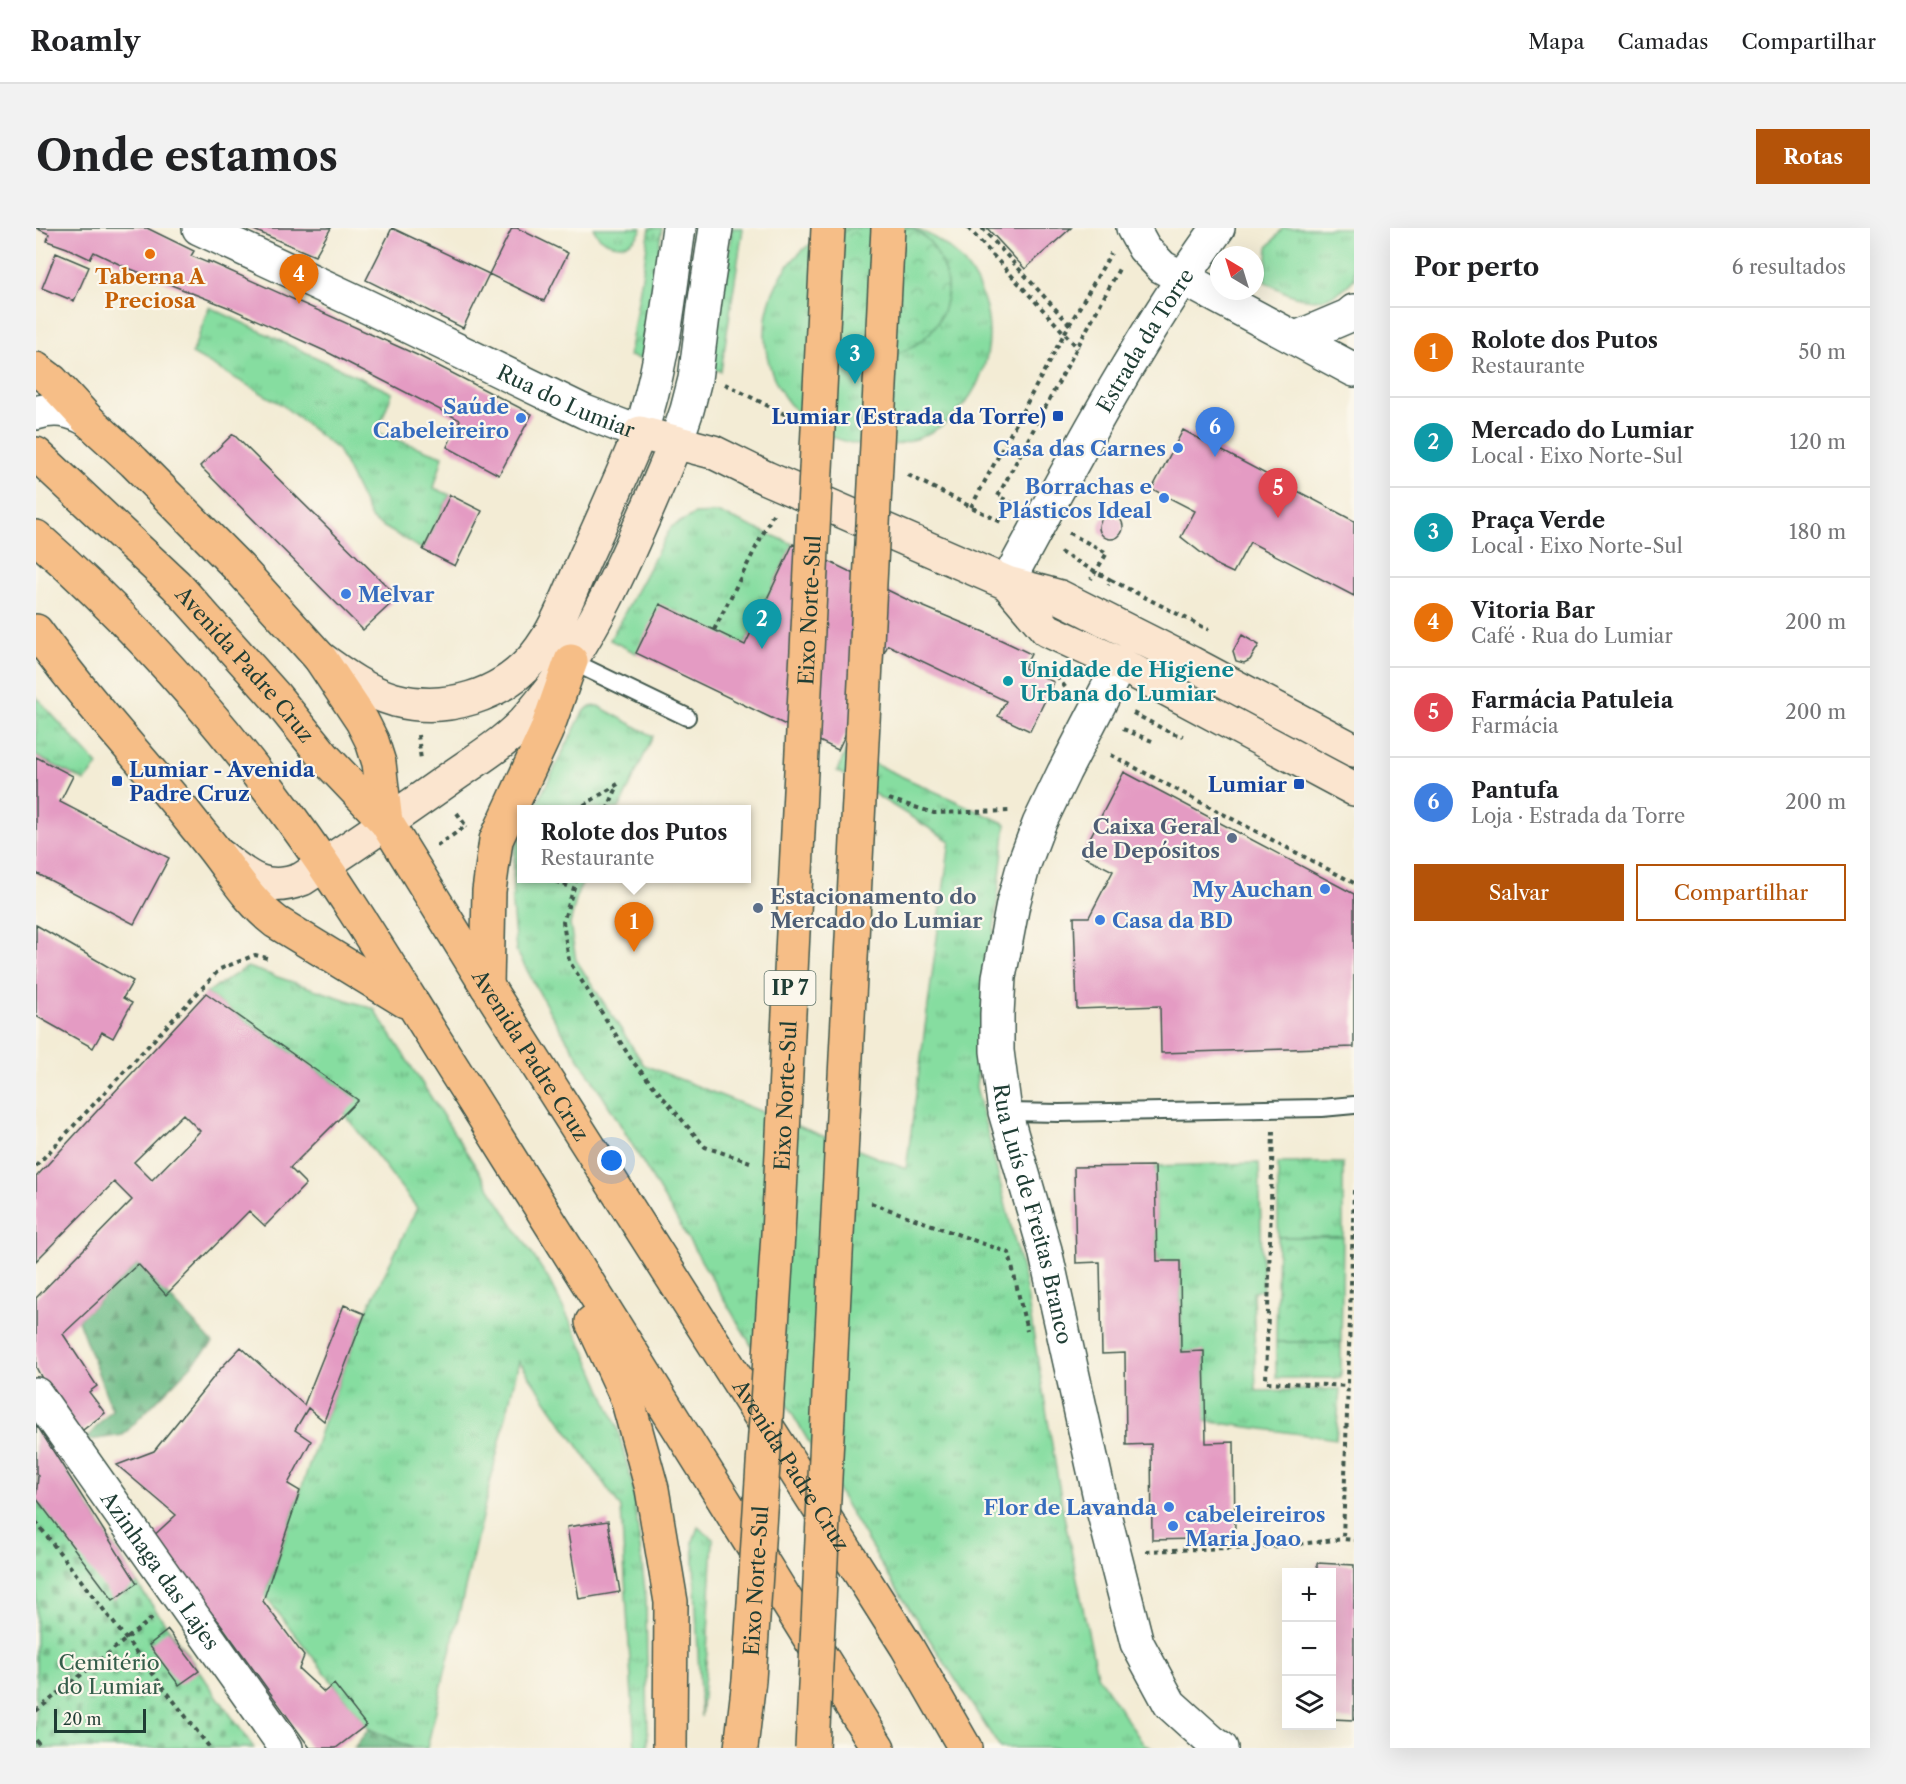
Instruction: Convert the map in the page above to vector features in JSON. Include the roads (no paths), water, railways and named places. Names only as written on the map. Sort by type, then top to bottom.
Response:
[{"type":"highway","name":"Eixo Norte-Sul","points":[[741,1748],[749,1680],[778,1234],[828,228]]},
{"type":"highway","points":[[812,1748],[888,228]]},
{"type":"highway","points":[[36,369],[52,381],[88,420],[134,462],[239,568],[320,658],[362,721],[372,741],[379,763],[386,822]]},
{"type":"highway","name":"Avenida Padre Cruz","points":[[36,454],[176,585],[276,696],[325,758],[386,822],[487,986],[907,1647],[965,1748]]},
{"type":"highway","points":[[36,537],[142,640],[225,733],[291,819],[537,1200],[878,1748]]},
{"type":"highway","points":[[36,631],[46,651],[143,761],[263,912],[413,1006]]},
{"type":"highway","points":[[487,986],[489,891],[495,840],[546,732],[571,661]]},
{"type":"highway","points":[[537,1200],[627,1398],[652,1490],[671,1602],[670,1748]]},
{"type":"main road","name":"Rua do Lumiar","points":[[640,433],[713,452],[787,487],[1007,583],[1060,597],[1191,663],[1354,750]]},
{"type":"main road","points":[[320,658],[351,680],[367,688],[394,699],[416,704],[462,701],[483,695],[504,684],[535,656],[555,624],[640,433]]},
{"type":"main road","points":[[216,852],[255,881],[279,886],[302,879],[512,734],[532,714],[571,661],[597,616],[676,442]]},
{"type":"main road","points":[[1007,583],[1047,630],[1120,664],[1354,789]]},
{"type":"street","name":"Rua do Lumiar","points":[[199,228],[585,412],[640,433]]},
{"type":"street","points":[[640,433],[657,374],[679,228]]},
{"type":"street","points":[[705,300],[710,228]]},
{"type":"street","points":[[676,442],[695,380],[716,228]]},
{"type":"street","name":"Estrada da Torre","points":[[1007,583],[1116,387],[1218,228]]},
{"type":"street","points":[[1129,239],[1162,267],[1354,370]]},
{"type":"street","points":[[1296,338],[1348,316],[1354,311]]},
{"type":"street","points":[[36,413],[46,410],[68,411],[88,420]]},
{"type":"street","name":"Rua Luís de Freitas Branco","points":[[1120,664],[1085,729],[1039,824],[1024,864],[1013,904],[1001,968],[996,1014],[998,1050],[1005,1112],[1045,1250],[1101,1502],[1116,1553],[1137,1642],[1170,1704],[1221,1748]]},
{"type":"street","name":"Azinhaga das Lajes","points":[[36,1394],[286,1748]]},
{"type":"lane","points":[[571,661],[687,717]]},
{"type":"lane","points":[[1005,1112],[1071,1113],[1354,1105]]},
{"type":"place","name":"Taberna A Preciosa","points":[[150,254]]},
{"type":"place","name":"Vitoria Bar","points":[[299,304]]},
{"type":"place","name":"Praça Verde","points":[[855,384]]},
{"type":"place","name":"Lumiar (Estrada da Torre)","points":[[1058,416]]},
{"type":"place","name":"Saúde Cabeleireiro","points":[[521,418]]},
{"type":"place","name":"Casa das Carnes","points":[[1178,448]]},
{"type":"place","name":"Pantufa","points":[[1215,457]]},
{"type":"place","name":"Borrachas e Plásticos Ideal","points":[[1164,498]]},
{"type":"place","name":"Farmácia Patuleia","points":[[1278,518]]},
{"type":"place","name":"Melvar","points":[[346,594]]},
{"type":"place","name":"Mercado do Lumiar","points":[[762,649]]},
{"type":"place","name":"Unidade de Higiene Urbana do Lumiar","points":[[1008,681]]},
{"type":"place","name":"Lumiar - Avenida Padre Cruz","points":[[117,781]]},
{"type":"place","name":"Lumiar","points":[[1299,784]]},
{"type":"place","name":"Caixa Geral de Depósitos","points":[[1232,838]]},
{"type":"place","name":"My Auchan","points":[[1325,889]]},
{"type":"place","name":"Estacionamento do Mercado do Lumiar","points":[[758,908]]},
{"type":"place","name":"Casa da BD","points":[[1100,920]]},
{"type":"place","name":"Rolote dos Putos","points":[[634,952]]},
{"type":"place","name":"Flor de Lavanda","points":[[1169,1507]]},
{"type":"place","name":"cabeleireiros Maria Joao","points":[[1173,1526]]},
{"type":"park label","name":"Cemitério do Lumiar","points":[[109,1674]]}]
